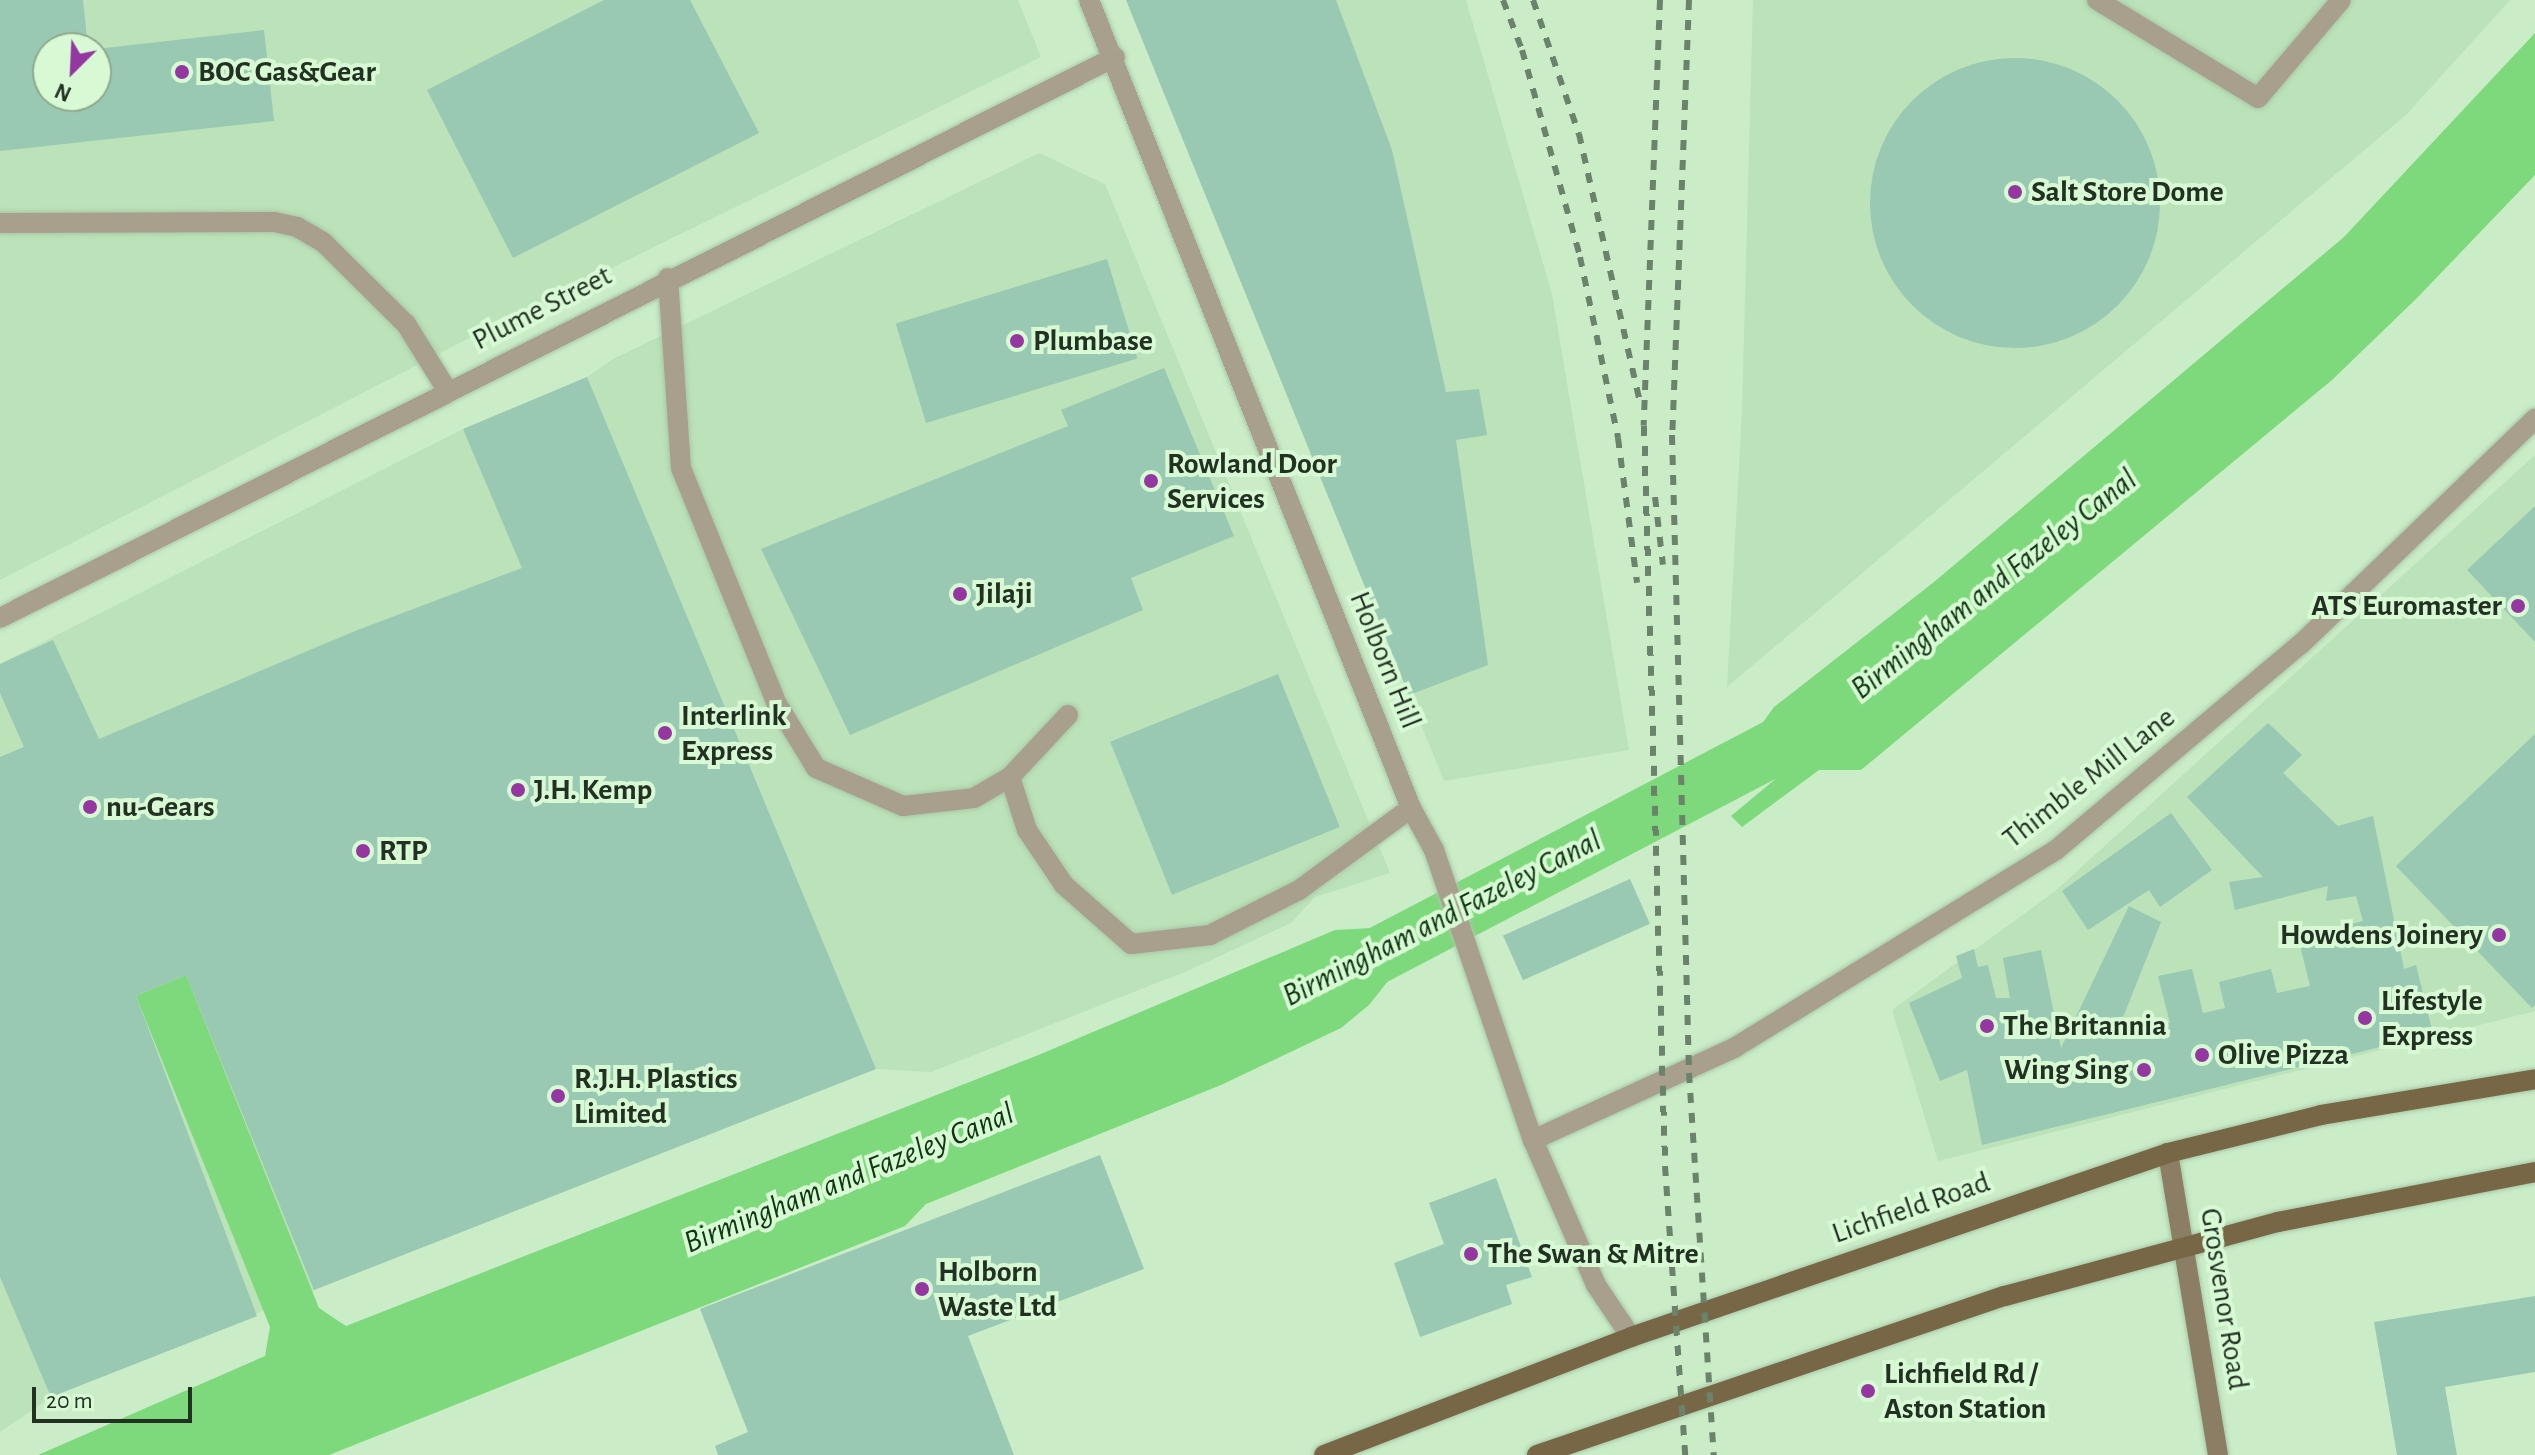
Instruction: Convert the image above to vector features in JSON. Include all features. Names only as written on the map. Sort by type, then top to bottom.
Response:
[{"type":"main road","name":"Lichfield Road","points":[[1324,1455],[1631,1337],[2168,1153],[2321,1115],[2535,1079]]},
{"type":"main road","name":"Grosvenor Road","points":[[2168,1153],[2187,1247],[2218,1455]]},
{"type":"main road","points":[[1537,1455],[1920,1323],[2187,1247],[2403,1195],[2535,1172]]},
{"type":"street","name":"Holborn Hill","points":[[1089,0],[1115,57],[1411,808],[1434,850],[1533,1140],[1596,1285],[1631,1337]]},
{"type":"street","points":[[2097,0],[2258,98],[2341,0]]},
{"type":"street","name":"Plume Street","points":[[0,618],[668,278],[1115,57]]},
{"type":"street","points":[[1,223],[274,222],[297,227],[323,242],[406,324],[447,390]]},
{"type":"street","points":[[668,278],[681,468],[777,704],[816,768],[903,806],[974,798],[1010,777],[1068,715]]},
{"type":"street","name":"Thimble Mill Lane","points":[[1533,1140],[1734,1048],[2056,850],[2301,644],[2535,419]]},
{"type":"street","points":[[1010,777],[1027,830],[1064,885],[1131,944],[1210,935],[1299,890],[1411,808]]},
{"type":"shaded area","points":[[0,0],[1018,0],[1041,57],[479,333],[0,580]]},
{"type":"shaded area","points":[[1126,0],[1466,0],[1552,294],[1629,750],[1444,781]]},
{"type":"shaded area","points":[[1753,0],[2510,0],[2406,115],[1727,687],[1742,411]]},
{"type":"shaded area","points":[[1039,153],[1105,184],[1390,873],[1315,897],[1291,923],[1192,969],[931,1072],[876,1069],[51,1397],[0,1432],[0,664],[463,429],[587,377],[613,359]]},
{"type":"shaded area","points":[[2535,455],[2535,1011],[1938,1161],[1892,1010],[2054,892]]},
{"type":"water","points":[[2535,33],[2535,175],[2417,298],[2332,380],[1861,770],[1819,770],[1742,827],[1731,816],[1785,771],[1725,775],[1774,707],[1934,582],[2344,237]]},
{"type":"water","points":[[1408,926],[1415,947],[1369,1005],[1341,1028],[1221,1085],[926,1204],[905,1226],[329,1455],[38,1455],[265,1356],[270,1327],[136,996],[186,975],[319,1308],[346,1326],[1036,1056],[1335,930]]},
{"type":"building","name":"BOC Gas&Gear","points":[[0,0],[83,0],[86,32],[32,32],[32,112],[112,112],[112,47],[264,30],[274,121],[0,151]]},
{"type":"building","points":[[604,0],[690,0],[759,133],[513,258],[427,90]]},
{"type":"building","points":[[1126,0],[1336,0],[1392,150],[1446,392],[1479,389],[1487,435],[1456,440],[1488,665],[1409,695]]},
{"type":"building","name":"Salt Store Dome","points":[[2029,58],[2057,64],[2084,75],[2118,100],[2136,122],[2149,147],[2158,175],[2158,231],[2149,259],[2136,284],[2118,306],[2096,324],[2071,337],[2043,346],[2001,348],[1973,342],[1946,331],[1912,306],[1894,284],[1881,259],[1872,231],[1870,189],[1876,161],[1887,134],[1912,100],[1934,82],[1959,69],[1987,60]]},
{"type":"building","name":"Plumbase","points":[[1107,259],[1137,358],[926,423],[896,324]]},
{"type":"building","name":"Jilaji","points":[[1164,368],[1234,536],[1131,578],[1143,610],[850,735],[761,549],[1068,426],[1061,410]]},
{"type":"building","points":[[587,377],[876,1069],[314,1290],[186,975],[136,996],[257,1316],[51,1397],[0,1277],[0,757],[24,747],[0,693],[0,664],[53,640],[99,739],[355,631],[522,568],[463,429]]},
{"type":"building","name":"ATS Euromaster","points":[[2535,506],[2535,642],[2467,570]]},
{"type":"building","points":[[1278,674],[1340,827],[1172,895],[1110,742]]},
{"type":"building","points":[[2268,723],[2302,755],[2283,773],[2338,826],[2373,816],[2404,969],[2416,965],[2433,1034],[1982,1145],[1967,1070],[1940,1081],[1909,1003],[1962,978],[1956,956],[1974,949],[1978,967],[1988,965],[1996,998],[2010,998],[2003,958],[2041,950],[2061,1048],[2129,906],[2161,922],[2116,1035],[2170,1023],[2158,976],[2192,969],[2203,1013],[2225,1008],[2219,982],[2271,969],[2277,993],[2310,986],[2298,937],[2363,921],[2356,896],[2326,901],[2328,886],[2235,910],[2229,882],[2263,877],[2187,797]]},
{"type":"building","name":"Howdens Joinery","points":[[2535,734],[2535,1005],[2532,1008],[2396,866]]},
{"type":"building","points":[[2171,813],[2212,870],[2160,907],[2149,890],[2088,930],[2062,891]]},
{"type":"building","points":[[1630,879],[1650,924],[1523,980],[1503,936]]},
{"type":"building","name":"Holborn Waste Ltd","points":[[1100,1155],[1144,1269],[968,1336],[1014,1455],[718,1455],[715,1446],[748,1432],[700,1309]]},
{"type":"building","name":"The Swan & Mitre","points":[[1496,1178],[1532,1277],[1506,1285],[1512,1304],[1420,1337],[1394,1263],[1444,1244],[1429,1203]]},
{"type":"building","points":[[2535,1296],[2535,1372],[2445,1387],[2457,1455],[2397,1455],[2374,1322]]},
{"type":"waterway","name":"Birmingham and Fazeley Canal","points":[[1344,973],[1791,739]]},
{"type":"railway","points":[[1503,0],[1522,50],[1580,257],[1618,438],[1637,583]]},
{"type":"railway","points":[[1533,0],[1579,134],[1639,398]]},
{"type":"railway","points":[[1660,0],[1644,426],[1665,1166],[1685,1455]]},
{"type":"railway","points":[[1689,0],[1672,435],[1689,1073],[1714,1455]]},
{"type":"railway","points":[[1655,497],[1663,565]]},
{"type":"place","name":"BOC Gas&Gear","points":[[182,72]]},
{"type":"place","name":"Salt Store Dome","points":[[2015,192]]},
{"type":"place","name":"Plumbase","points":[[1017,341]]},
{"type":"place","name":"Rowland Door Services","points":[[1151,481]]},
{"type":"place","name":"Jilaji","points":[[960,594]]},
{"type":"place","name":"ATS Euromaster","points":[[2518,606]]},
{"type":"place","name":"Interlink Express","points":[[665,733]]},
{"type":"place","name":"J.H. Kemp","points":[[518,790]]},
{"type":"place","name":"nu-Gears","points":[[90,807]]},
{"type":"place","name":"RTP","points":[[363,851]]},
{"type":"place","name":"Howdens Joinery","points":[[2499,935]]},
{"type":"place","name":"Lifestyle Express","points":[[2365,1018]]},
{"type":"place","name":"The Britannia","points":[[1987,1026]]},
{"type":"place","name":"Olive Pizza","points":[[2202,1055]]},
{"type":"place","name":"Wing Sing","points":[[2144,1070]]},
{"type":"place","name":"R.J.H. Plastics Limited","points":[[558,1096]]},
{"type":"place","name":"The Swan & Mitre","points":[[1471,1254]]},
{"type":"place","name":"Holborn Waste Ltd","points":[[922,1289]]},
{"type":"place","name":"Lichfield Rd / Aston Station","points":[[1868,1391]]}]
